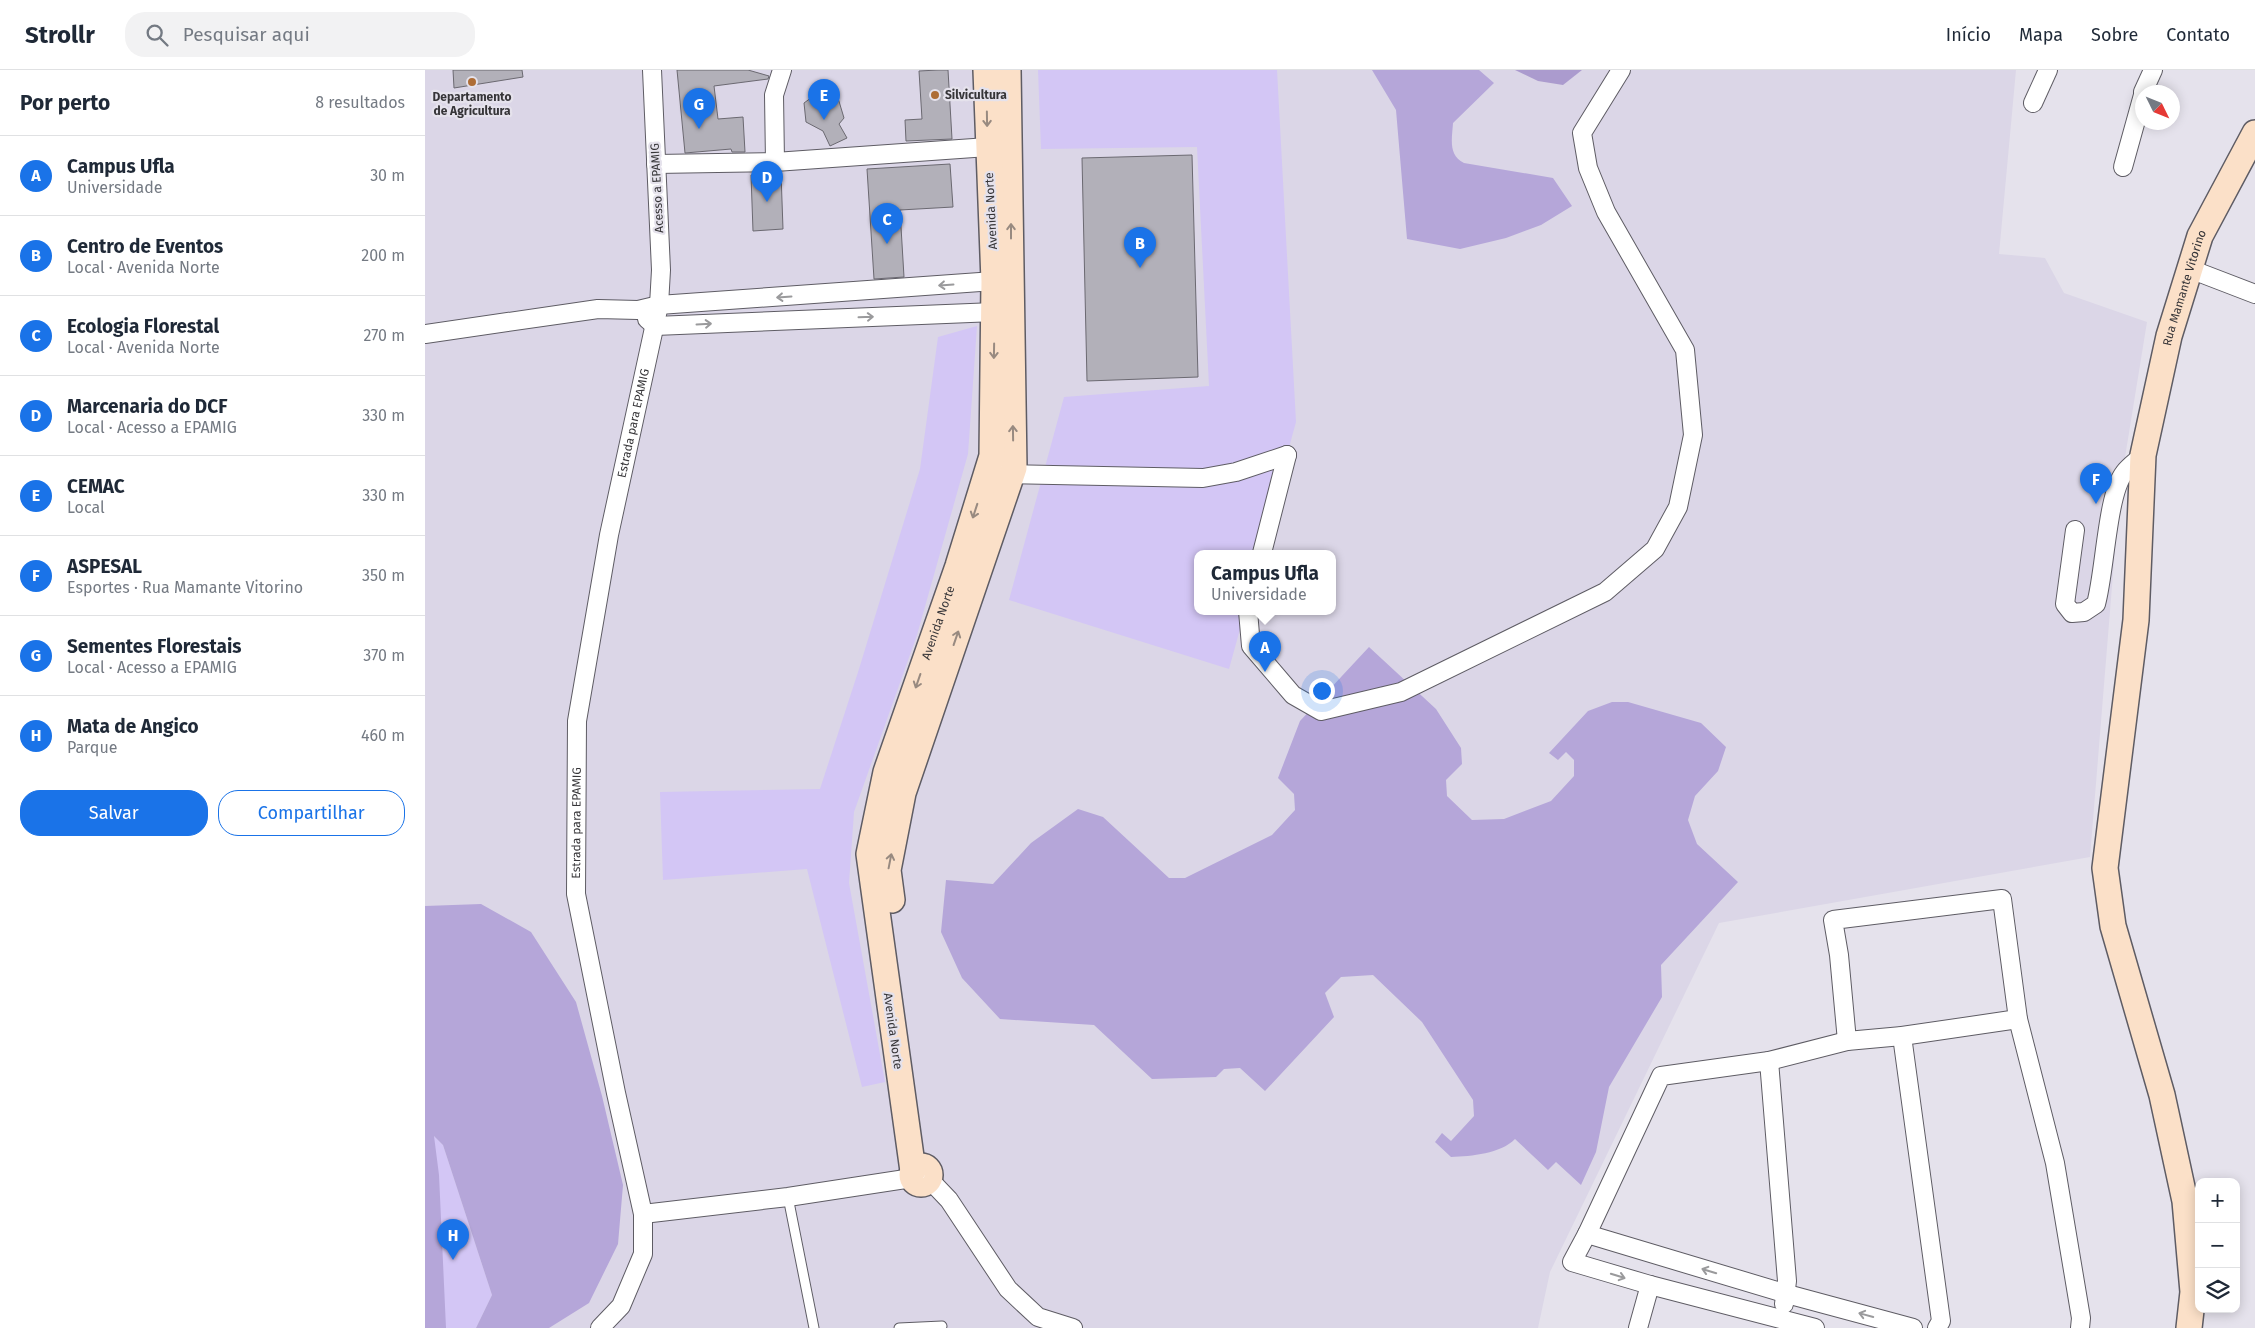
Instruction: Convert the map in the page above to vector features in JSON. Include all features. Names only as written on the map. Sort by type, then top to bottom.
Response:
[{"type":"street","name":"Acesso a EPAMIG","points":[[652,70],[661,270],[659,305]]},
{"type":"street","points":[[775,162],[774,96],[782,70]]},
{"type":"street","name":"Avenida Norte","points":[[920,1174],[869,854],[886,772],[958,566],[992,456],[995,312],[986,70]]},
{"type":"street","name":"Avenida Norte","points":[[920,1174],[888,870],[903,793],[1014,468],[1008,70]]},
{"type":"street","points":[[1248,615],[1251,646],[1293,695],[1321,711],[1401,692],[1605,592],[1655,549],[1678,507],[1693,435],[1685,350],[1606,212],[1588,168],[1582,133],[1621,70]]},
{"type":"street","points":[[2033,103],[2047,70]]},
{"type":"street","points":[[2147,85],[2153,70]]},
{"type":"street","points":[[2123,167],[2135,123]]},
{"type":"street","name":"Rua Mamante Vitorino","points":[[2189,1328],[2193,1292],[2185,1201],[2162,1095],[2113,926],[2105,868],[2136,620],[2143,455],[2169,336],[2200,236],[2255,133]]},
{"type":"street","points":[[656,164],[775,162],[988,147]]},
{"type":"street","points":[[2189,269],[2255,294]]},
{"type":"street","points":[[425,334],[599,309],[638,310],[659,305],[994,281]]},
{"type":"street","points":[[836,293],[838,318]]},
{"type":"street","name":"Estrada para EPAMIG","points":[[600,1328],[621,1306],[643,1254],[643,1214],[615,1093],[576,894],[577,721],[609,535],[659,305]]},
{"type":"street","points":[[638,310],[655,326],[995,312]]},
{"type":"street","points":[[987,474],[1203,478],[1236,472],[1287,455],[1263,550]]},
{"type":"street","points":[[2075,530],[2065,604],[2072,613],[2084,612],[2096,604],[2102,584],[2114,496],[2123,474],[2143,455]]},
{"type":"street","points":[[1847,1041],[1839,955],[1833,920],[2002,898],[2018,1020],[2055,1163],[2081,1318],[2080,1328]]},
{"type":"street","points":[[1815,1328],[1779,1323],[1572,1262],[1661,1076],[1769,1061],[1847,1041],[1902,1036],[2018,1020]]},
{"type":"street","points":[[1902,1036],[1941,1321],[1937,1328]]},
{"type":"street","points":[[1769,1061],[1787,1294],[1779,1323]]},
{"type":"street","points":[[643,1214],[788,1197],[920,1174],[949,1200],[1008,1289],[1038,1317],[1073,1328]]},
{"type":"street","points":[[1587,1234],[1787,1294],[1913,1328]]},
{"type":"street","points":[[1638,1328],[1650,1285]]},
{"type":"lane","points":[[788,1197],[814,1328]]},
{"type":"lane","points":[[899,1328],[942,1326]]},
{"type":"shaded area","points":[[425,70],[2016,70],[1999,254],[2045,258],[2064,293],[2147,322],[2120,488],[2090,857],[1719,923],[1550,1272],[1538,1328],[425,1328]]},
{"type":"shaded area","points":[[1038,70],[1277,70],[1296,422],[1261,550],[1194,550],[1194,615],[1244,615],[1229,669],[1009,600],[1064,397],[1209,386],[1197,147],[1041,149]]},
{"type":"shaded area","points":[[1372,70],[1479,70],[1494,83],[1453,123],[1452,146],[1455,156],[1464,163],[1553,178],[1572,206],[1541,225],[1506,238],[1460,249],[1407,239],[1396,110]]},
{"type":"shaded area","points":[[1515,70],[1582,70],[1563,85],[1538,81]]},
{"type":"shaded area","points":[[977,326],[968,454],[917,635],[854,812],[849,883],[885,1082],[862,1087],[807,869],[663,880],[660,792],[820,789],[920,469],[938,337]]},
{"type":"shaded area","points":[[1369,647],[1436,709],[1461,748],[1462,764],[1446,780],[1447,796],[1472,820],[1504,819],[1551,801],[1574,776],[1574,760],[1566,752],[1558,760],[1549,753],[1588,711],[1612,702],[1628,702],[1701,723],[1726,747],[1718,771],[1695,796],[1688,820],[1697,844],[1738,882],[1661,965],[1662,997],[1609,1087],[1596,1152],[1581,1185],[1556,1162],[1548,1170],[1515,1139],[1494,1151],[1477,1155],[1451,1157],[1435,1142],[1442,1133],[1451,1141],[1474,1116],[1473,1100],[1422,1022],[1373,975],[1341,977],[1325,993],[1334,1017],[1265,1091],[1240,1068],[1224,1069],[1216,1077],[1152,1079],[1094,1025],[1000,1019],[962,978],[941,932],[946,880],[993,884],[1031,843],[1078,809],[1103,817],[1169,878],[1185,878],[1272,835],[1295,810],[1294,794],[1278,778],[1300,721]]},
{"type":"shaded area","points":[[481,904],[531,932],[576,1002],[602,1096],[623,1185],[618,1244],[589,1303],[549,1328],[476,1328],[492,1295],[443,1145],[434,1136],[439,1175],[446,1328],[425,1328],[425,906]]},
{"type":"shaded area","points":[[425,1127],[443,1145],[492,1295],[476,1328],[425,1328]]},
{"type":"building","name":"Departamento de Agricultura","points":[[453,70],[522,70],[523,77],[454,88]]},
{"type":"building","points":[[677,70],[748,70],[769,76],[768,79],[714,86],[718,119],[743,117],[745,152],[732,152],[731,149],[685,153]]},
{"type":"building","name":"Silvicultura","points":[[948,70],[952,139],[906,141],[905,120],[922,119],[919,71]]},
{"type":"building","points":[[819,92],[838,98],[844,118],[839,124],[847,138],[830,146],[823,131],[806,122],[804,103]]},
{"type":"building","points":[[1192,155],[1198,377],[1087,381],[1082,158]]},
{"type":"building","points":[[950,164],[953,207],[900,210],[904,277],[874,279],[867,169]]},
{"type":"building","points":[[781,173],[783,229],[753,231],[751,175]]},
{"type":"place","name":"Departamento de Agricultura","points":[[472,82]]},
{"type":"place","name":"Silvicultura","points":[[935,95]]},
{"type":"place","name":"CEMAC","points":[[824,120]]},
{"type":"place","name":"Sementes Florestais","points":[[699,129]]},
{"type":"place","name":"Marcenaria do DCF","points":[[767,202]]},
{"type":"place","name":"Ecologia Florestal","points":[[887,244]]},
{"type":"place","name":"Centro de Eventos","points":[[1140,268]]},
{"type":"place","name":"ASPESAL","points":[[2096,504]]},
{"type":"place","name":"Campus Ufla","points":[[1265,672]]},
{"type":"place","name":"Mata de Angico","points":[[453,1260]]}]
